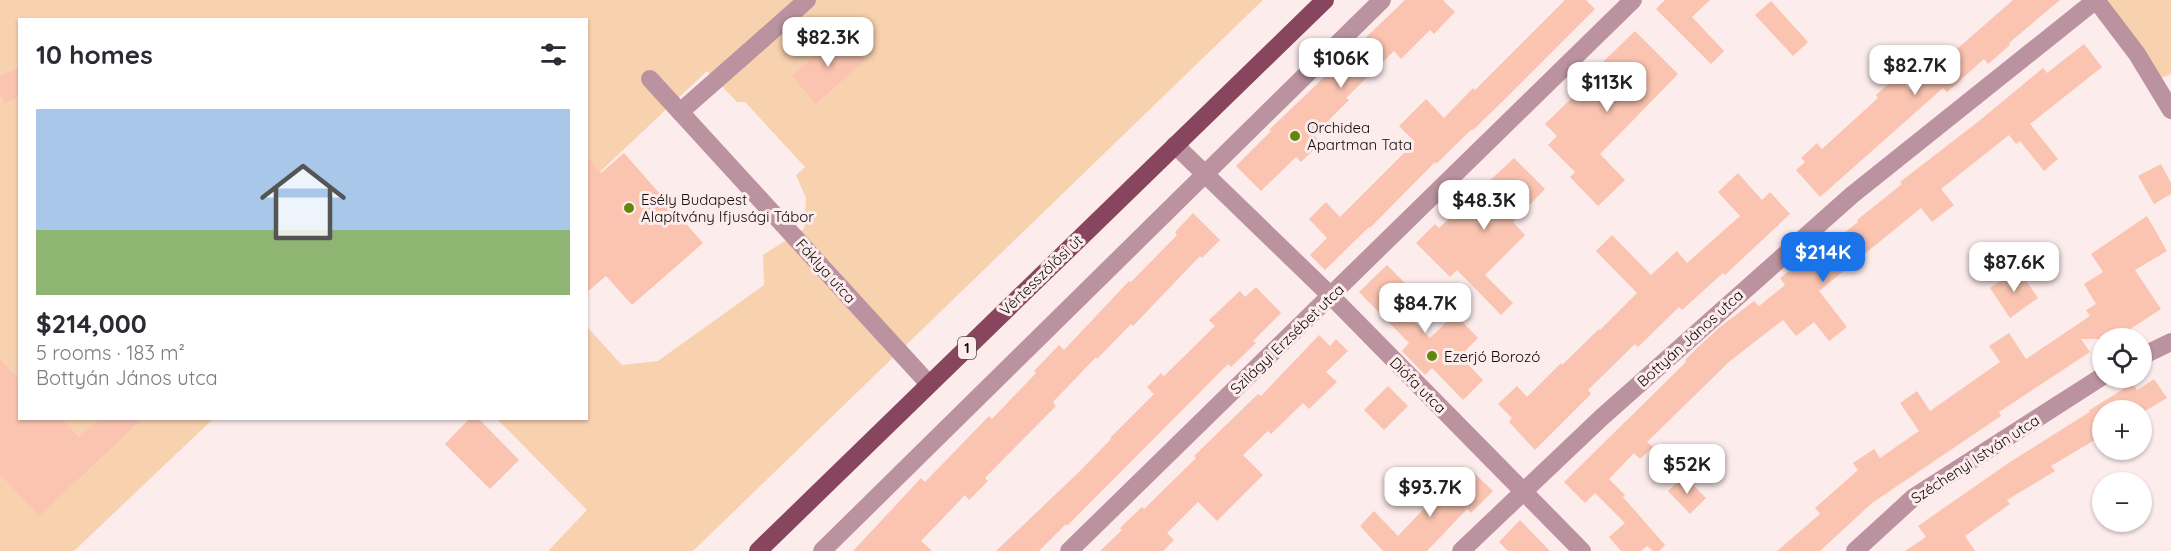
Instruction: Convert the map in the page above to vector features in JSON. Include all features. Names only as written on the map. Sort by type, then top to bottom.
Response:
[{"type":"main road","name":"Vértesszőlősi út","points":[[758,551],[1325,0]]},
{"type":"street","points":[[680,112],[807,0]]},
{"type":"street","points":[[822,551],[1382,0]]},
{"type":"street","name":"Szilágyi Erzsébet utca","points":[[1069,551],[1633,0]]},
{"type":"street","points":[[2096,0],[2137,54],[2171,110]]},
{"type":"street","name":"Bottyán János utca","points":[[1461,551],[1601,418],[1852,195],[2096,0]]},
{"type":"street","points":[[2154,81],[2171,74]]},
{"type":"street","name":"Fáklya utca","points":[[650,79],[929,384]]},
{"type":"street","name":"Diófa utca","points":[[1175,145],[1331,297],[1582,551]]},
{"type":"street","points":[[2152,351],[2171,342]]},
{"type":"street","name":"Széchenyi István utca","points":[[1855,551],[1914,497],[2092,383]]},
{"type":"shaded area","points":[[0,0],[1263,0],[693,551],[548,551],[587,510],[498,420],[588,420],[588,328],[622,365],[658,361],[764,285],[763,255],[804,229],[806,198],[796,175],[805,167],[745,102],[737,102],[707,71],[588,183],[588,18],[18,18],[18,420],[212,420],[74,551],[0,551]]},
{"type":"shaded area","points":[[2096,0],[2171,0],[2171,74],[2154,81]]},
{"type":"building","points":[[1405,0],[1443,0],[1455,12],[1434,34],[1430,30],[1401,59],[1394,51],[1346,98],[1349,100],[1314,135],[1321,143],[1301,162],[1296,157],[1261,191],[1236,166],[1271,131],[1269,130]]},
{"type":"building","points":[[1565,0],[1586,0],[1595,9],[1473,130],[1436,164],[1435,162],[1325,270],[1310,255],[1327,238],[1309,219],[1326,202],[1340,217],[1415,142],[1399,126],[1426,99],[1444,118]]},
{"type":"building","points":[[1665,0],[1710,0],[1692,17],[1724,51],[1711,64],[1656,9]]},
{"type":"building","points":[[2013,0],[2060,0],[1988,64],[1984,59],[1947,92],[1943,88],[1820,197],[1796,170],[1805,162],[1801,158],[1817,143],[1822,149],[1878,98],[1876,95],[1897,76],[1910,90]]},
{"type":"building","points":[[1771,1],[1808,42],[1793,56],[1755,15]]},
{"type":"building","points":[[1635,31],[1678,74],[1600,154],[1625,180],[1598,206],[1570,177],[1575,172],[1548,145],[1557,136],[1545,124],[1577,93],[1574,90]]},
{"type":"building","points":[[841,33],[865,60],[816,104],[792,76]]},
{"type":"building","points":[[2084,44],[2102,67],[2030,124],[2058,159],[2044,171],[2020,141],[2016,144],[2009,135],[1941,189],[1954,205],[1932,222],[1921,208],[1819,291],[1847,327],[1829,341],[1814,322],[1796,336],[1783,320],[1730,361],[1647,442],[1653,447],[1640,459],[1634,453],[1609,479],[1625,495],[1623,497],[1665,545],[1659,551],[1653,551],[1647,546],[1641,551],[1621,551],[1609,537],[1625,523],[1595,493],[1585,503],[1564,482],[1720,327],[1754,301],[1759,306],[1785,285],[1780,278],[1798,264],[1801,267],[1858,222],[1857,220],[1902,184],[1900,182],[2043,68],[2047,73]]},
{"type":"building","points":[[18,68],[18,97],[5,103],[0,93],[0,76]]},
{"type":"building","name":"Esély Budapest Alapítvány Ifjusági Tábor","points":[[624,153],[703,243],[632,305],[606,276],[588,291],[588,158],[601,173]]},
{"type":"building","points":[[1514,158],[1545,189],[1513,222],[1525,235],[1485,275],[1513,303],[1501,315],[1457,270],[1450,277],[1416,243],[1435,224],[1439,228]]},
{"type":"building","points":[[2161,164],[2171,183],[2171,194],[2154,204],[2138,176]]},
{"type":"building","points":[[1738,173],[1762,200],[1770,192],[1790,214],[1725,275],[1723,273],[1682,310],[1679,307],[1638,347],[1635,344],[1588,390],[1591,394],[1535,450],[1509,422],[1512,418],[1498,404],[1517,386],[1527,397],[1637,293],[1596,251],[1612,235],[1651,275],[1677,251],[1687,263],[1740,216],[1718,192]]},
{"type":"building","points":[[1193,213],[1220,240],[1202,258],[1200,256],[1133,326],[1131,324],[1097,359],[1096,357],[1053,402],[1056,406],[985,478],[988,481],[969,500],[965,495],[921,541],[932,551],[853,551],[921,478],[925,482],[989,416],[992,419],[1059,345],[1064,350],[1129,281],[1131,282],[1177,235],[1175,232]]},
{"type":"building","points":[[2147,216],[2167,251],[2135,270],[2161,309],[2132,328],[2092,328],[2092,339],[2081,339],[2090,352],[1999,412],[2001,416],[1872,503],[1820,551],[1777,551],[1820,514],[1815,508],[1858,470],[1853,463],[1874,449],[1880,458],[1919,431],[1900,403],[1917,391],[1930,411],[2000,362],[1989,346],[2009,333],[2026,359],[2090,316],[2086,310],[2096,304],[2084,284],[2103,272],[2091,254]]},
{"type":"building","points":[[1387,265],[1414,292],[1400,307],[1430,338],[1455,314],[1478,338],[1460,356],[1483,380],[1463,400],[1432,368],[1425,375],[1402,351],[1409,343],[1359,292]]},
{"type":"building","points":[[2018,269],[2038,298],[2010,318],[1990,288]]},
{"type":"building","points":[[1256,287],[1281,313],[1253,341],[1256,343],[1231,367],[1228,364],[1067,526],[1066,524],[1039,551],[996,551],[1080,471],[1154,394],[1147,387],[1161,373],[1164,376],[1215,326],[1209,320],[1240,291],[1245,297]]},
{"type":"building","points":[[1319,335],[1330,346],[1336,339],[1348,351],[1326,372],[1337,382],[1309,409],[1303,403],[1271,434],[1268,431],[1243,455],[1263,475],[1217,521],[1198,502],[1167,533],[1174,540],[1163,551],[1100,551],[1122,530],[1120,528],[1142,507],[1144,509],[1196,458],[1194,456],[1258,394],[1261,396]]},
{"type":"building","points":[[0,359],[18,379],[18,420],[63,420],[79,438],[98,420],[141,420],[39,516],[0,474]]},
{"type":"building","points":[[2154,379],[2167,398],[2152,407],[2152,400],[2106,400],[2125,388],[2137,390],[2152,388]]},
{"type":"building","points":[[1388,386],[1408,406],[1384,430],[1364,410]]},
{"type":"building","points":[[2092,409],[2092,442],[2051,466],[2055,471],[2007,500],[2010,504],[1965,536],[1975,551],[1905,551],[1926,537],[1918,526],[2010,462],[2091,411],[2088,411]]},
{"type":"building","points":[[468,420],[480,420],[519,460],[490,489],[445,444]]},
{"type":"building","points":[[1471,470],[1493,491],[1471,513],[1467,509],[1427,551],[1383,551],[1360,526],[1374,511],[1398,536],[1435,497],[1440,501]]},
{"type":"building","points":[[1684,476],[1706,498],[1690,514],[1668,491]]},
{"type":"building","points":[[1520,520],[1550,551],[1508,551],[1499,542]]},
{"type":"place","name":"Orchidea Apartman Tata","points":[[1295,136]]},
{"type":"place","name":"Esély Budapest Alapítvány Ifjusági Tábor","points":[[629,208]]},
{"type":"place","name":"Ezerjó Borozó","points":[[1432,356]]}]
